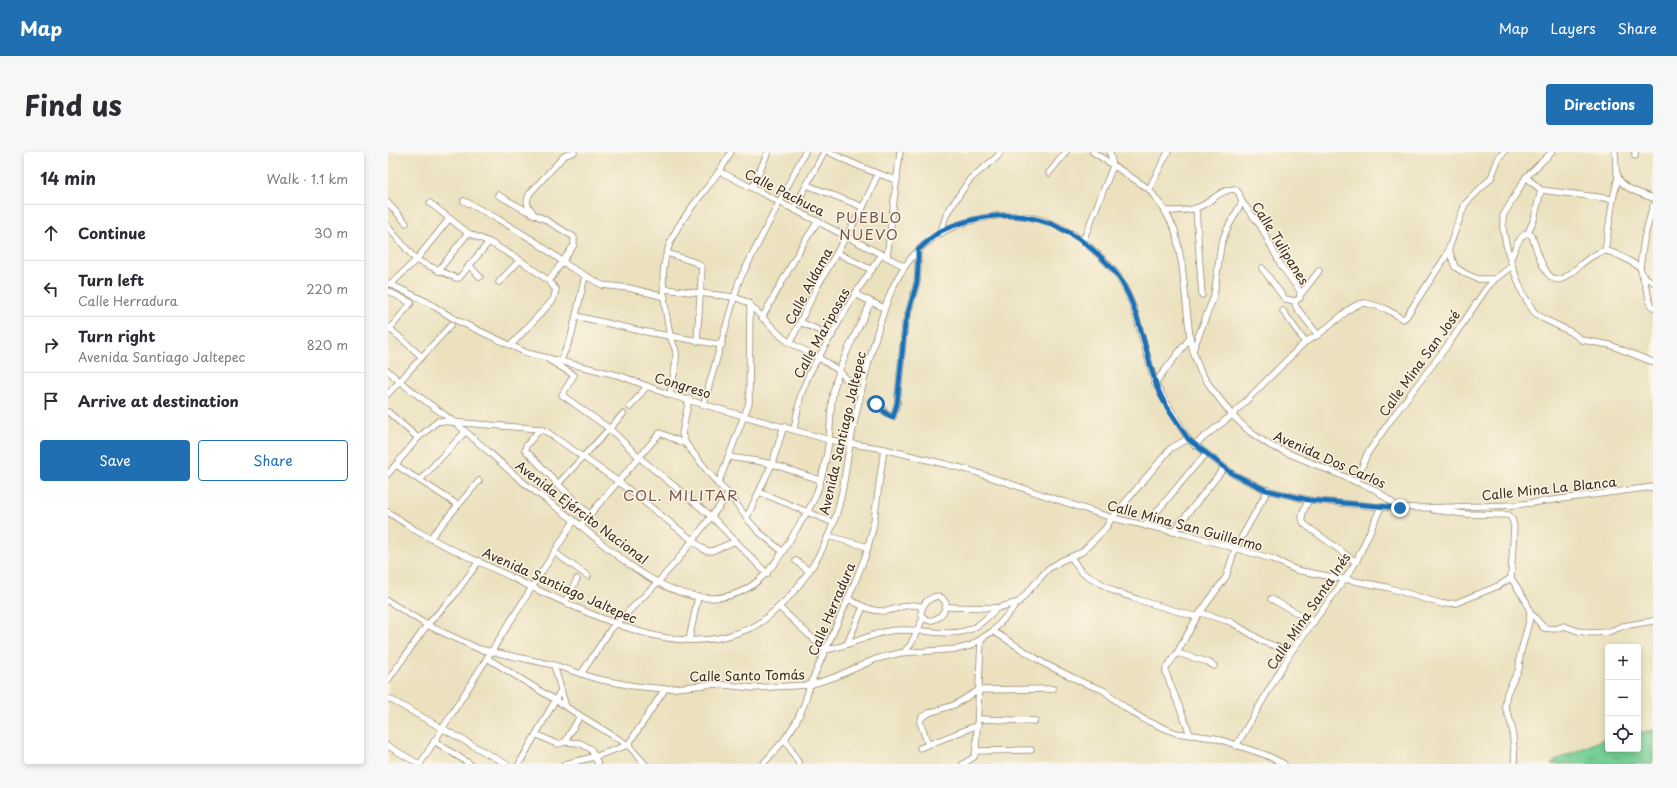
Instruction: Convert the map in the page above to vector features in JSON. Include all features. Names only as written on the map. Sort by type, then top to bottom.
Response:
[{"type":"street","points":[[535,214],[528,207],[526,200],[530,193],[564,156],[574,152]]},
{"type":"street","points":[[670,394],[676,360],[676,350],[670,336],[664,289],[664,266],[667,253],[680,222],[719,171],[731,152]]},
{"type":"street","points":[[752,188],[768,152]]},
{"type":"street","points":[[704,403],[722,345],[734,297],[745,268],[805,152]]},
{"type":"street","points":[[794,209],[824,152]]},
{"type":"street","points":[[828,152],[853,164],[897,180]]},
{"type":"street","points":[[885,255],[897,180],[899,152]]},
{"type":"street","points":[[941,231],[947,213],[970,179],[997,157],[1000,152]]},
{"type":"street","points":[[1049,173],[1066,152]]},
{"type":"street","points":[[1093,152],[1149,189],[1168,152]]},
{"type":"street","points":[[1083,241],[1113,166],[1110,152]]},
{"type":"street","points":[[1194,445],[1232,416],[1305,342],[1318,335],[1351,308],[1359,304],[1373,304],[1386,309],[1403,319],[1406,317],[1446,256],[1465,204],[1491,178],[1499,157],[1504,152]]},
{"type":"street","points":[[1552,152],[1526,176],[1503,216],[1503,229],[1512,266],[1523,294],[1534,312],[1542,318],[1571,332],[1582,340],[1610,345],[1653,362]]},
{"type":"street","points":[[1605,251],[1618,177],[1615,152]]},
{"type":"street","name":"Calle Pachuca","points":[[719,171],[904,266]]},
{"type":"street","name":"Calle Aldama","points":[[790,343],[863,207],[878,174]]},
{"type":"street","points":[[1526,176],[1541,190],[1613,199]]},
{"type":"street","points":[[1618,177],[1627,187],[1653,198]]},
{"type":"street","points":[[807,185],[863,207]]},
{"type":"street","name":"Avenida Dos Carlos","points":[[1149,189],[1165,211],[1175,230],[1182,265],[1190,338],[1200,371],[1232,416],[1250,432],[1271,446],[1376,490],[1400,508]]},
{"type":"street","name":"Calle Tulipanes","points":[[1196,208],[1206,204],[1215,196],[1232,189],[1235,189],[1239,193],[1242,202],[1260,225],[1282,267],[1300,291],[1300,298],[1295,301],[1296,307],[1318,335]]},
{"type":"street","points":[[1511,258],[1520,239],[1524,234],[1528,233],[1534,219],[1541,190]]},
{"type":"street","points":[[498,195],[535,214],[574,237],[574,245],[549,281]]},
{"type":"street","points":[[464,201],[536,242],[563,262],[602,285],[629,288],[665,297]]},
{"type":"street","points":[[1193,351],[1214,296],[1221,245],[1226,231],[1242,202]]},
{"type":"street","points":[[430,204],[468,233],[489,242],[520,260],[549,281],[556,290],[553,300],[511,345]]},
{"type":"street","points":[[1653,206],[1644,239],[1640,267],[1650,302],[1653,306]]},
{"type":"street","points":[[389,207],[406,223]]},
{"type":"street","points":[[1165,211],[1196,208],[1202,295]]},
{"type":"street","name":"Avenida Santiago Jaltepec","points":[[388,512],[430,538],[531,587],[615,624],[649,635],[689,640],[716,639],[754,627],[779,607],[809,571],[818,558],[834,523],[843,491],[860,393],[884,308],[904,266],[918,250],[941,231],[963,222],[983,217],[1013,214],[1029,216],[1049,222],[1070,232],[1083,241],[1119,278],[1134,309],[1155,383],[1188,439],[1224,468],[1233,474],[1268,490],[1309,500],[1400,508]]},
{"type":"street","points":[[390,284],[416,260],[450,219]]},
{"type":"street","points":[[762,318],[803,244],[818,221]]},
{"type":"street","points":[[388,227],[416,260],[458,279],[489,242]]},
{"type":"street","points":[[438,271],[468,233]]},
{"type":"street","points":[[1528,233],[1532,236],[1534,246],[1546,272],[1552,279],[1563,279],[1589,258],[1605,251],[1613,253],[1640,267]]},
{"type":"street","points":[[870,401],[881,407],[884,413],[893,417],[897,404],[905,324],[917,282],[918,250]]},
{"type":"street","points":[[1449,250],[1455,267],[1466,274],[1478,279],[1495,279]]},
{"type":"street","points":[[667,253],[702,267],[697,340]]},
{"type":"street","points":[[837,253],[872,270]]},
{"type":"street","name":"Calle Mariposas","points":[[794,429],[801,394],[809,374],[855,294],[885,255]]},
{"type":"street","points":[[498,282],[520,260]]},
{"type":"street","points":[[469,265],[480,277]]},
{"type":"street","name":"Calle Mina San José","points":[[1356,482],[1367,454],[1450,342],[1486,289],[1495,279],[1512,266]]},
{"type":"street","points":[[1262,268],[1285,299],[1295,301]]},
{"type":"street","points":[[1301,294],[1319,271]]},
{"type":"street","points":[[561,360],[572,336],[585,276]]},
{"type":"street","points":[[1643,276],[1653,282]]},
{"type":"street","name":"Congreso","points":[[390,284],[427,302],[456,320],[527,353],[561,360],[621,376],[670,394],[829,440],[850,444]]},
{"type":"street","points":[[664,289],[734,297],[750,304],[762,318],[790,343],[838,370],[860,393]]},
{"type":"street","points":[[388,291],[411,303],[389,329],[422,357]]},
{"type":"street","points":[[855,294],[884,308]]},
{"type":"street","name":"Avenida Ejército Nacional","points":[[388,371],[400,382],[454,422],[524,483],[616,555],[658,582],[698,597],[713,598],[746,590],[756,584],[767,574],[783,552],[807,512],[815,497],[829,440],[830,413],[838,370],[872,302]]},
{"type":"street","points":[[718,484],[746,416],[749,403],[750,304]]},
{"type":"street","points":[[1282,311],[1305,342]]},
{"type":"street","points":[[576,316],[641,331],[722,345]]},
{"type":"street","points":[[800,322],[832,336]]},
{"type":"street","points":[[388,394],[451,325]]},
{"type":"street","points":[[1155,383],[1190,338]]},
{"type":"street","points":[[544,357],[574,375],[562,395],[610,429],[640,458],[712,517],[767,574]]},
{"type":"street","points":[[630,407],[647,386]]},
{"type":"street","points":[[686,444],[682,434],[689,399]]},
{"type":"street","points":[[388,412],[418,438]]},
{"type":"street","points":[[557,485],[623,414]]},
{"type":"street","points":[[388,474],[392,467],[418,438],[438,421],[540,429],[547,432],[619,482],[709,552],[736,541]]},
{"type":"street","points":[[747,517],[772,464],[784,426]]},
{"type":"street","points":[[540,429],[526,446],[525,450],[557,485],[590,515]]},
{"type":"street","points":[[420,480],[465,432]]},
{"type":"street","points":[[580,526],[660,433],[686,444],[697,455],[718,484],[729,494],[759,532],[783,552]]},
{"type":"street","name":"Calle Santo Tomás","points":[[388,601],[427,625],[479,650],[554,666],[604,680],[665,689],[715,684],[753,688],[810,685],[836,677],[876,659],[904,652],[958,649],[970,646],[981,640],[993,631],[1048,569],[1082,552],[1105,529],[1112,518],[1171,448],[1188,439]]},
{"type":"street","name":"Calle Mina San Guillermo","points":[[850,444],[884,449],[970,470],[1112,518],[1173,532],[1273,559],[1296,570],[1386,587],[1442,604],[1456,603],[1498,586],[1511,578]]},
{"type":"street","name":"Calle Herradura","points":[[763,764],[785,738],[796,722],[804,705],[810,685],[848,599],[868,547],[873,528],[884,449]]},
{"type":"street","points":[[1145,526],[1194,466],[1206,454]]},
{"type":"street","points":[[728,457],[772,464],[820,480]]},
{"type":"street","points":[[392,467],[420,480],[458,505]]},
{"type":"street","points":[[1173,532],[1224,468]]},
{"type":"street","points":[[430,538],[479,481]]},
{"type":"street","name":"Calle Mina La Blanca","points":[[1400,508],[1515,505],[1653,487]]},
{"type":"street","points":[[1190,734],[1166,673],[1166,668],[1177,653],[1199,615],[1226,577],[1235,549],[1268,490]]},
{"type":"street","points":[[759,492],[834,523]]},
{"type":"street","points":[[581,674],[615,624],[658,582],[712,517],[729,494]]},
{"type":"street","points":[[1309,500],[1302,513],[1301,520],[1304,524],[1356,562]]},
{"type":"street","name":"Calle Mina Santa Inés","points":[[1236,746],[1291,652],[1356,562],[1382,507]]},
{"type":"street","points":[[1424,508],[1465,514],[1509,515],[1514,526],[1511,578],[1526,601],[1530,612],[1544,628],[1555,629],[1564,626],[1578,631],[1591,633],[1608,632],[1623,626],[1653,621]]},
{"type":"street","points":[[388,746],[419,764],[574,521]]},
{"type":"street","points":[[828,536],[868,547]]},
{"type":"street","points":[[554,552],[588,576]]},
{"type":"street","points":[[1072,557],[1081,572],[1114,591],[1139,600],[1231,622],[1264,642],[1291,652]]},
{"type":"street","points":[[389,676],[427,625],[453,597],[479,561]]},
{"type":"street","points":[[796,561],[809,571]]},
{"type":"street","points":[[565,602],[578,579]]},
{"type":"street","points":[[938,596],[946,602],[946,607],[941,616],[934,620],[930,621],[924,618],[921,614],[922,607],[927,600],[938,596]]},
{"type":"street","points":[[689,640],[698,597]]},
{"type":"street","points":[[848,599],[862,607],[882,611],[905,606],[918,605],[922,607]]},
{"type":"street","points":[[1271,599],[1314,622]]},
{"type":"street","points":[[946,607],[997,608],[1019,602]]},
{"type":"street","points":[[779,607],[825,650],[837,648],[887,631],[903,629],[950,633],[970,629],[987,619],[997,608]]},
{"type":"street","points":[[847,644],[862,607]]},
{"type":"street","points":[[1515,764],[1512,726],[1505,706],[1506,693],[1519,669],[1530,612]]},
{"type":"street","points":[[904,652],[911,644],[924,618]]},
{"type":"street","points":[[993,631],[1051,668],[1084,683],[1104,690],[1130,711],[1145,720],[1176,733],[1215,738],[1266,755],[1284,764]]},
{"type":"street","points":[[963,764],[974,757],[976,751],[981,640]]},
{"type":"street","points":[[1177,653],[1208,662],[1214,666]]},
{"type":"street","points":[[487,658],[628,745],[645,764]]},
{"type":"street","points":[[554,666],[566,707]]},
{"type":"street","points":[[565,764],[594,757],[628,745],[665,689]]},
{"type":"street","points":[[928,744],[920,722],[922,717],[928,713],[954,705],[979,690],[1053,689]]},
{"type":"street","points":[[519,764],[561,690]]},
{"type":"street","points":[[388,698],[442,728],[498,762],[506,764]]},
{"type":"street","points":[[565,742],[580,716]]},
{"type":"street","points":[[920,748],[978,722],[1035,721]]},
{"type":"street","points":[[536,734],[558,744],[565,742],[580,743],[591,749],[598,764]]},
{"type":"street","points":[[785,738],[799,764]]},
{"type":"street","points":[[434,741],[470,764]]},
{"type":"street","points":[[976,751],[1031,750]]},
{"type":"green space","points":[[1653,730],[1653,764],[1551,764],[1556,760],[1605,740],[1605,752],[1641,752],[1641,732]]},
{"type":"district","name":"PUEBLO NUEVO","points":[[869,224]]},
{"type":"district","name":"COL. MILITAR","points":[[681,494]]},
{"type":"route","points":[[876,404],[881,407],[884,413],[893,417],[897,404],[905,324],[917,282],[918,250],[941,231],[963,222],[1000,215],[1013,214],[1029,216],[1049,222],[1070,232],[1096,253],[1119,278],[1134,309],[1155,383],[1161,396],[1188,439],[1194,445],[1233,474],[1266,490],[1309,500],[1400,508]]}]
